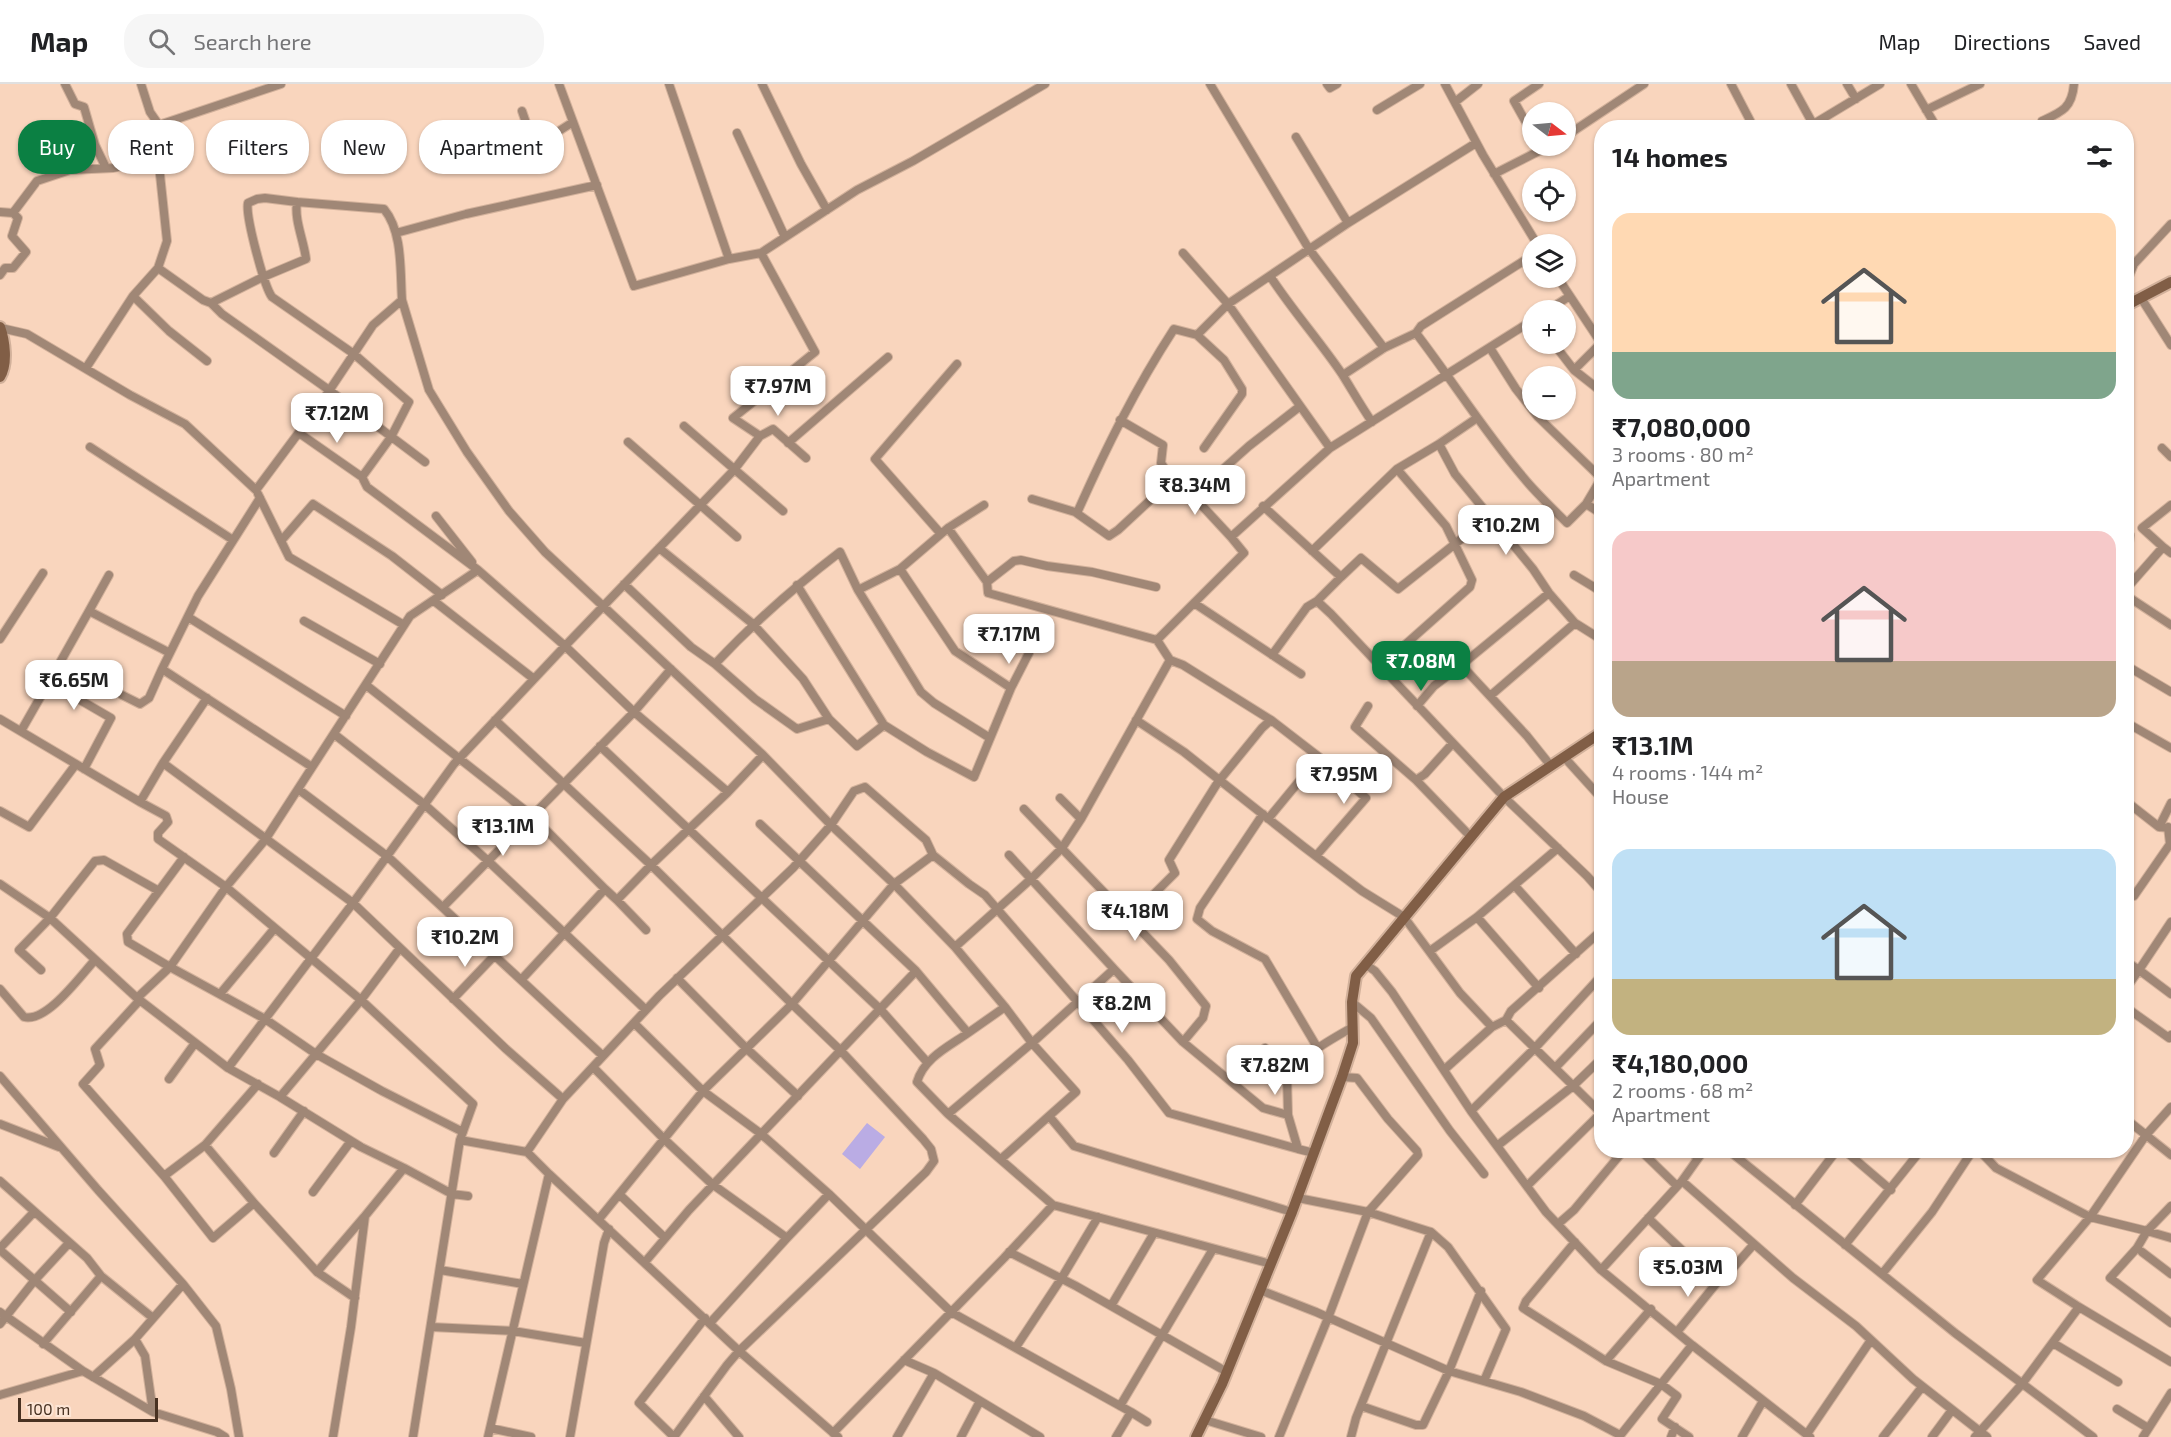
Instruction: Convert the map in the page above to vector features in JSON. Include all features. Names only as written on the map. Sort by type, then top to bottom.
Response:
[{"type":"street","points":[[13,213],[37,181],[70,170],[106,168],[95,145],[84,107],[75,104],[65,84]]},
{"type":"street","points":[[141,84],[150,112],[156,120]]},
{"type":"street","points":[[174,120],[279,84]]},
{"type":"street","points":[[559,84],[634,286],[729,259],[761,253],[857,190],[913,161],[1045,84]]},
{"type":"street","points":[[669,84],[729,259]]},
{"type":"street","points":[[762,84],[801,164],[827,210]]},
{"type":"street","points":[[1210,84],[1309,249],[1384,348]]},
{"type":"street","points":[[1327,84],[1330,88],[1337,84]]},
{"type":"street","points":[[1377,110],[1420,84]]},
{"type":"street","points":[[1445,84],[1476,143],[1532,234]]},
{"type":"street","points":[[1455,102],[1478,84]]},
{"type":"street","points":[[1522,115],[1514,101],[1539,84]]},
{"type":"street","points":[[1576,129],[1644,84]]},
{"type":"street","points":[[1731,84],[1750,120]]},
{"type":"street","points":[[1791,84],[1807,120]]},
{"type":"street","points":[[1847,84],[1856,99]]},
{"type":"street","points":[[1820,120],[1880,84]]},
{"type":"street","points":[[1911,84],[1932,120]]},
{"type":"street","points":[[1926,110],[1980,84]]},
{"type":"street","points":[[2044,120],[2065,111],[2074,84]]},
{"type":"street","points":[[522,111],[532,140],[548,138],[573,122]]},
{"type":"street","points":[[737,133],[785,237]]},
{"type":"street","points":[[1296,137],[1348,223]]},
{"type":"street","points":[[1197,335],[1228,304],[1348,223],[1476,143]]},
{"type":"street","points":[[1494,174],[1527,156]]},
{"type":"street","points":[[86,368],[133,296],[158,268],[166,241],[161,174]]},
{"type":"street","points":[[396,233],[466,214],[597,185]]},
{"type":"street","points":[[362,477],[391,437],[410,402],[354,354],[272,297],[263,277],[248,218],[248,203],[257,199],[384,209],[396,233],[402,300],[429,390],[467,452],[509,511],[545,552],[763,755],[831,825],[894,884],[955,947],[1032,1043],[1076,1092],[1000,1160]]},
{"type":"street","points":[[211,303],[306,259],[295,210],[297,202]]},
{"type":"street","points":[[0,212],[13,213],[18,218],[12,236],[26,252],[13,268],[5,268],[0,275]]},
{"type":"street","points":[[2134,264],[2171,224]]},
{"type":"street","points":[[760,436],[733,417],[815,352],[761,253]]},
{"type":"street","points":[[1183,253],[1228,304],[1278,372],[1299,407],[1329,448]]},
{"type":"street","points":[[1343,375],[1384,348],[1416,333],[1421,326],[1522,262]]},
{"type":"street","points":[[158,268],[202,300],[211,303],[222,314],[329,390],[424,462]]},
{"type":"street","points":[[1270,276],[1343,375],[1372,422]]},
{"type":"street","points":[[2134,302],[2171,282]]},
{"type":"street","points":[[1565,288],[1594,331]]},
{"type":"street","points":[[133,296],[169,331],[207,362]]},
{"type":"street","points":[[1564,300],[1570,296]]},
{"type":"street","points":[[2141,298],[2171,345]]},
{"type":"street","points":[[122,695],[140,704],[149,698],[198,596],[258,494],[373,325],[402,300]]},
{"type":"street","points":[[0,378],[3,373],[5,347],[1,327],[27,334],[130,395],[185,424],[258,494],[289,557],[404,625]]},
{"type":"street","points":[[1231,537],[1329,448],[1522,327]]},
{"type":"street","points":[[1077,513],[1120,420],[1174,329],[1197,335],[1224,360],[1242,389],[1242,394],[1204,448]]},
{"type":"street","points":[[1416,333],[1523,478],[1567,523],[1586,504],[1594,491]]},
{"type":"street","points":[[1490,348],[1516,389],[1538,417],[1594,470]]},
{"type":"street","points":[[1576,368],[1594,351]]},
{"type":"street","points":[[1562,354],[1571,366]]},
{"type":"street","points":[[788,443],[888,357]]},
{"type":"street","points":[[941,534],[874,459],[957,364]]},
{"type":"street","points":[[1576,372],[1594,386]]},
{"type":"street","points":[[1193,496],[1249,446],[1299,407]]},
{"type":"street","points":[[1312,551],[1397,469],[1477,418]]},
{"type":"street","points":[[1120,420],[1163,445],[1161,463],[1172,480],[1193,496],[1244,553],[1157,640]]},
{"type":"street","points":[[684,426],[783,510]]},
{"type":"street","points":[[228,1068],[459,759],[734,470],[760,436],[773,429],[806,458]]},
{"type":"street","points":[[298,433],[362,477],[367,487],[478,570],[565,646],[634,712],[728,792]]},
{"type":"street","points":[[628,442],[737,537]]},
{"type":"street","points":[[1439,444],[1455,474],[1533,569],[1549,593],[1575,623],[1594,635]]},
{"type":"street","points":[[90,447],[233,540]]},
{"type":"street","points":[[2162,448],[2171,457]]},
{"type":"street","points":[[1380,667],[1470,586],[1472,580],[1446,526],[1397,469]]},
{"type":"street","points":[[1032,499],[1077,513],[1109,536],[1172,480]]},
{"type":"street","points":[[281,542],[313,504],[392,556],[442,595]]},
{"type":"street","points":[[1586,504],[1594,509]]},
{"type":"street","points":[[858,590],[900,569],[948,528],[984,505]]},
{"type":"street","points":[[2171,505],[2142,528],[2171,553]]},
{"type":"street","points":[[1263,506],[1341,577]]},
{"type":"street","points":[[436,516],[478,570]]},
{"type":"street","points":[[1272,655],[1307,607],[1317,601],[1361,558],[1398,589],[1489,517]]},
{"type":"street","points":[[948,528],[987,582],[988,593],[1157,640],[1170,660],[1183,665],[1271,720],[1319,757],[1366,798],[1316,856]]},
{"type":"street","points":[[2134,580],[2163,547]]},
{"type":"street","points":[[659,548],[753,624],[803,679],[829,719],[857,746],[884,725]]},
{"type":"street","points":[[715,664],[753,624],[797,585],[840,552],[858,590],[921,692],[934,703],[990,738]]},
{"type":"street","points":[[987,582],[1014,561],[1021,560],[1092,572],[1156,587]]},
{"type":"street","points":[[900,569],[955,651],[1011,688]]},
{"type":"street","points":[[254,1203],[213,1238],[164,1176],[83,1084],[100,1065],[95,1049],[170,967],[226,887],[265,840],[410,616],[478,570]]},
{"type":"street","points":[[0,639],[43,573]]},
{"type":"street","points":[[1574,575],[1594,587]]},
{"type":"street","points":[[21,731],[109,576]]},
{"type":"street","points":[[624,584],[691,647],[715,664],[755,699],[797,729],[829,719]]},
{"type":"street","points":[[797,585],[884,725],[927,752],[974,777],[1011,688],[1029,653]]},
{"type":"street","points":[[1417,706],[1434,686],[1549,593]]},
{"type":"street","points":[[434,601],[534,679]]},
{"type":"street","points":[[1317,601],[1452,744],[1594,884]]},
{"type":"street","points":[[2134,601],[2171,625]]},
{"type":"street","points":[[1194,603],[1301,674]]},
{"type":"street","points":[[89,611],[170,653]]},
{"type":"street","points":[[188,617],[346,716]]},
{"type":"street","points":[[304,621],[380,664]]},
{"type":"street","points":[[1490,696],[1575,623]]},
{"type":"street","points":[[955,947],[1062,848],[1081,819],[1170,660]]},
{"type":"street","points":[[1459,667],[1464,668],[1551,766]]},
{"type":"street","points":[[162,669],[312,767]]},
{"type":"street","points":[[443,907],[634,712],[671,669]]},
{"type":"street","points":[[2134,670],[2171,692]]},
{"type":"street","points":[[49,682],[111,718],[84,769]]},
{"type":"street","points":[[366,685],[531,815],[646,930]]},
{"type":"street","points":[[140,802],[207,698]]},
{"type":"street","points":[[1368,706],[1355,727],[1416,780],[1471,837]]},
{"type":"street","points":[[0,719],[166,816],[168,822],[158,833],[158,839],[226,887],[274,929],[312,958],[361,1000],[473,1104],[461,1136],[413,1437]]},
{"type":"street","points":[[495,720],[651,865],[841,1051],[923,1139],[934,1161],[926,1172],[739,1351],[674,1437],[639,1403],[707,1321],[829,1194]]},
{"type":"street","points":[[1136,720],[1184,752],[1362,891],[1404,917],[1460,993],[1492,1027]]},
{"type":"street","points":[[1130,918],[1175,873],[1169,860],[1220,780],[1271,720]]},
{"type":"street","points":[[2134,727],[2171,748]]},
{"type":"street","points":[[334,735],[424,805],[487,860],[646,1010]]},
{"type":"street","points":[[1196,1437],[1227,1372],[1298,1198],[1342,1077],[1353,1043],[1352,1002],[1356,976],[1504,797],[1594,737]]},
{"type":"street","points":[[1416,780],[1425,774],[1452,744]]},
{"type":"street","points":[[600,746],[690,828],[761,899],[881,1010],[927,1062]]},
{"type":"street","points":[[617,900],[763,755]]},
{"type":"street","points":[[1317,1047],[1265,959],[1212,931],[1197,919],[1200,908],[1266,816],[1319,757]]},
{"type":"street","points":[[1564,757],[1594,790]]},
{"type":"street","points":[[163,763],[353,903],[506,1049],[563,1099]]},
{"type":"street","points":[[0,811],[29,827],[76,764]]},
{"type":"street","points":[[527,1152],[563,1099],[677,978],[800,861],[831,825],[854,791],[865,787],[926,840],[933,855],[986,895],[1128,1060],[1169,1113],[1314,1153]]},
{"type":"street","points":[[298,789],[387,856],[603,1056]]},
{"type":"street","points":[[1060,798],[1081,819]]},
{"type":"street","points":[[2134,896],[2170,844],[2166,827],[2171,803]]},
{"type":"street","points":[[2134,806],[2166,827]]},
{"type":"street","points":[[1024,809],[1169,960],[1206,1006],[1203,1018],[1183,1042]]},
{"type":"street","points":[[760,824],[916,971],[968,1033]]},
{"type":"street","points":[[1430,951],[1477,917],[1558,848]]},
{"type":"street","points":[[599,1219],[703,1091],[792,1004],[894,884],[933,855]]},
{"type":"street","points":[[1009,855],[1183,1042],[1263,1108],[1288,1115]]},
{"type":"street","points":[[184,857],[127,934],[128,942],[265,1019],[316,1054],[461,1136],[527,1152],[739,1351],[836,1435],[904,1360],[1053,1205]]},
{"type":"street","points":[[41,970],[19,950],[50,918],[95,861],[104,860],[159,891]]},
{"type":"street","points":[[0,884],[50,918],[138,1000],[228,1068],[304,1111],[351,1141],[452,1194],[468,1196]]},
{"type":"street","points":[[1515,886],[1576,954]]},
{"type":"street","points":[[521,980],[605,889]]},
{"type":"street","points":[[1477,917],[1539,988]]},
{"type":"street","points":[[2134,977],[2171,922]]},
{"type":"street","points":[[220,994],[274,929]]},
{"type":"street","points":[[1445,1069],[1492,1027],[1506,1020],[1511,1011],[1594,937]]},
{"type":"street","points":[[280,1097],[361,1000],[400,948]]},
{"type":"street","points":[[453,999],[495,955]]},
{"type":"street","points":[[0,989],[24,1017],[34,1018],[55,1004],[95,960]]},
{"type":"street","points":[[1365,964],[1375,971],[1392,992],[1471,1111],[1546,1212],[1601,1270],[1808,1436],[1871,1340]]},
{"type":"street","points":[[2134,967],[2171,994]]},
{"type":"street","points":[[948,1114],[1114,969]]},
{"type":"street","points":[[645,1262],[712,1184],[916,971]]},
{"type":"street","points":[[677,978],[798,1096]]},
{"type":"street","points":[[1471,1111],[1535,1048],[1594,984]]},
{"type":"street","points":[[1352,1002],[1371,1018],[1450,1131],[1484,1174]]},
{"type":"street","points":[[1005,1007],[927,1062],[919,1074],[917,1082],[948,1114],[1053,1205],[1271,1264]]},
{"type":"street","points":[[2134,1013],[2169,1038],[2171,1035]]},
{"type":"street","points":[[1506,1020],[1594,1106]]},
{"type":"street","points":[[634,1023],[703,1091],[760,1133],[829,1194],[951,1312],[1147,1422]]},
{"type":"street","points":[[1298,1149],[1288,1115],[1287,1076],[1317,1047],[1353,1027]]},
{"type":"street","points":[[1555,1068],[1594,1027]]},
{"type":"street","points":[[169,1079],[195,1043]]},
{"type":"street","points":[[1265,1048],[1282,1073],[1287,1076]]},
{"type":"street","points":[[1497,1146],[1573,1086],[1594,1066]]},
{"type":"street","points":[[593,1067],[712,1184],[787,1238]]},
{"type":"street","points":[[0,1076],[183,1284],[216,1326],[231,1389],[239,1437]]},
{"type":"street","points":[[1279,1437],[1368,1212],[1418,1155],[1357,1077],[1342,1077]]},
{"type":"street","points":[[164,1176],[205,1144],[258,1084]]},
{"type":"street","points":[[2134,1153],[2171,1107]]},
{"type":"street","points":[[274,1153],[304,1111]]},
{"type":"street","points":[[1049,1116],[1074,1146],[1292,1212]]},
{"type":"street","points":[[1527,1186],[1594,1121]]},
{"type":"street","points":[[0,1124],[61,1147]]},
{"type":"street","points":[[2134,1126],[2171,1155]]},
{"type":"street","points":[[312,1192],[351,1141]]},
{"type":"street","points":[[205,1144],[316,1272],[355,1298]]},
{"type":"street","points":[[1558,1224],[1574,1210],[1616,1158]]},
{"type":"street","points":[[1650,1158],[1793,1278],[1856,1326],[1977,1434],[1987,1437]]},
{"type":"street","points":[[1601,1270],[1680,1183],[1698,1158]]},
{"type":"street","points":[[1738,1158],[1845,1245],[2092,1437]]},
{"type":"street","points":[[1795,1205],[1832,1158]]},
{"type":"street","points":[[1853,1158],[1891,1190]]},
{"type":"street","points":[[1845,1245],[1915,1158]]},
{"type":"street","points":[[1882,1274],[1932,1212],[1967,1158]]},
{"type":"street","points":[[1982,1158],[1996,1168],[2090,1217],[2171,1238]]},
{"type":"street","points":[[2130,1158],[2090,1217],[2037,1280],[2171,1362]]},
{"type":"street","points":[[316,1272],[405,1168]]},
{"type":"street","points":[[531,1437],[489,1433],[549,1174]]},
{"type":"street","points":[[0,1181],[87,1258],[101,1276],[153,1318]]},
{"type":"street","points":[[620,1195],[665,1238]]},
{"type":"street","points":[[1298,1198],[1368,1212],[1431,1232],[1448,1246],[1506,1329],[1484,1381]]},
{"type":"street","points":[[2171,1206],[2147,1231],[2137,1248],[2110,1278],[2171,1323]]},
{"type":"street","points":[[33,1212],[0,1249],[71,1312]]},
{"type":"street","points":[[333,1437],[355,1298],[365,1216]]},
{"type":"street","points":[[1016,1347],[1098,1217]]},
{"type":"street","points":[[1648,1218],[1687,1255],[1719,1280]]},
{"type":"street","points":[[570,1437],[604,1242],[609,1229]]},
{"type":"street","points":[[1351,1437],[1361,1406],[1431,1232]]},
{"type":"street","points":[[1111,1306],[1154,1233]]},
{"type":"street","points":[[1575,1242],[1526,1300],[1523,1308],[1606,1361],[1661,1384],[1677,1396],[1662,1419],[1689,1437]]},
{"type":"street","points":[[0,1324],[3,1315],[69,1243]]},
{"type":"street","points":[[1677,1332],[1719,1280],[1726,1276],[1754,1244]]},
{"type":"street","points":[[1120,1406],[1213,1249]]},
{"type":"street","points":[[1009,1252],[1111,1306],[1227,1372]]},
{"type":"street","points":[[2142,1252],[2171,1274]]},
{"type":"street","points":[[440,1270],[524,1284]]},
{"type":"street","points":[[43,1344],[101,1276]]},
{"type":"street","points":[[93,1377],[135,1339],[183,1284]]},
{"type":"street","points":[[1260,1290],[1449,1371],[1521,1392],[1584,1416],[1620,1436],[1692,1345]]},
{"type":"street","points":[[1361,1406],[1416,1425],[1423,1425],[1449,1371],[1481,1291]]},
{"type":"street","points":[[1977,1434],[2022,1384],[2079,1307]]},
{"type":"street","points":[[1606,1361],[1651,1309]]},
{"type":"street","points":[[3,1315],[83,1371],[153,1412],[218,1432],[225,1437]]},
{"type":"street","points":[[432,1327],[513,1331],[586,1343]]},
{"type":"street","points":[[135,1339],[145,1356],[153,1412]]},
{"type":"street","points":[[2053,1343],[2118,1382]]},
{"type":"street","points":[[904,1360],[934,1373],[1035,1436]]},
{"type":"street","points":[[0,1395],[83,1371]]},
{"type":"street","points":[[897,1437],[934,1373]]},
{"type":"street","points":[[1883,1437],[1922,1387]]},
{"type":"street","points":[[2143,1437],[2171,1393]]},
{"type":"street","points":[[704,1396],[739,1437]]},
{"type":"street","points":[[961,1437],[980,1401]]},
{"type":"street","points":[[1742,1437],[1763,1401]]},
{"type":"street","points":[[2117,1409],[2148,1428]]},
{"type":"street","points":[[1932,1437],[1952,1410]]},
{"type":"street","points":[[1116,1437],[1131,1412]]},
{"type":"street","points":[[1205,1420],[1261,1437]]},
{"type":"street","points":[[1671,1437],[1675,1427]]},
{"type":"shaded area","points":[[867,1123],[885,1137],[860,1169],[842,1154]]}]
